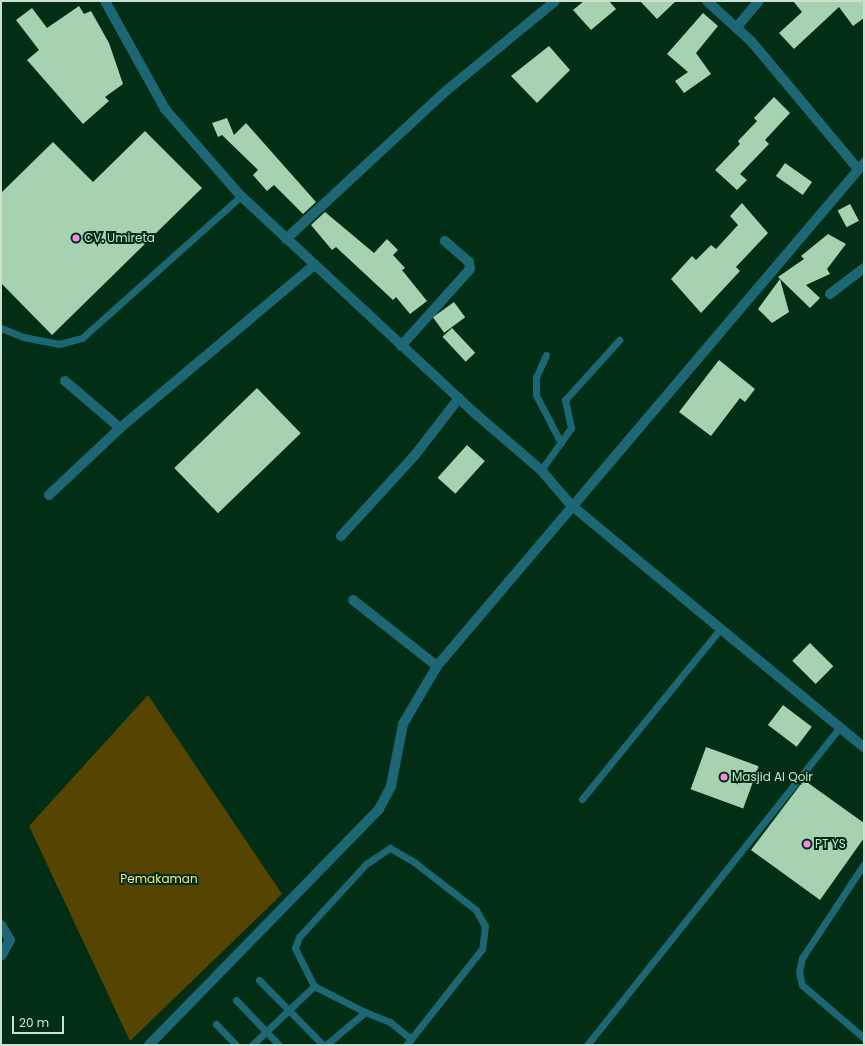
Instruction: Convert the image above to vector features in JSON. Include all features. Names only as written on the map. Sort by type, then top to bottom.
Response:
[{"type":"street","points":[[105,1],[165,109],[241,196],[401,346],[540,470],[571,505],[722,628],[864,747]]},
{"type":"street","points":[[286,239],[446,91],[555,1]]},
{"type":"street","points":[[150,1044],[380,809],[391,786],[403,724],[437,666],[571,505],[861,166],[736,28],[707,1]]},
{"type":"street","points":[[736,28],[759,1]]},
{"type":"street","points":[[401,346],[469,271],[469,262],[445,240]]},
{"type":"street","points":[[49,495],[120,428],[314,265]]},
{"type":"street","points":[[830,294],[864,268]]},
{"type":"street","points":[[65,381],[120,428]]},
{"type":"street","points":[[341,536],[415,455],[459,398]]},
{"type":"street","points":[[353,600],[437,666]]},
{"type":"street","points":[[1,925],[10,942],[1,956]]},
{"type":"lane","points":[[1,328],[23,337],[59,344],[82,338],[241,196]]},
{"type":"lane","points":[[540,470],[561,443],[571,427],[565,400],[619,340]]},
{"type":"lane","points":[[546,355],[536,377],[536,395],[561,443]]},
{"type":"lane","points":[[582,799],[722,628]]},
{"type":"lane","points":[[587,1045],[840,727]]},
{"type":"lane","points":[[385,849],[396,850],[476,910],[485,926],[482,949],[409,1042],[390,1022],[365,1012],[314,986],[296,953],[299,937],[366,864],[385,849]]},
{"type":"lane","points":[[864,864],[802,958],[799,972],[802,985],[864,1038]]},
{"type":"lane","points":[[259,980],[325,1045],[365,1012]]},
{"type":"lane","points":[[252,1045],[314,986]]},
{"type":"lane","points":[[236,1000],[279,1045]]},
{"type":"lane","points":[[216,1024],[236,1045]]},
{"type":"green space","name":"Pemakaman","points":[[148,695],[282,894],[130,1041],[29,826]]},
{"type":"building","points":[[584,1],[609,1],[616,9],[591,30],[573,10]]},
{"type":"building","points":[[640,1],[676,1],[657,19]]},
{"type":"building","points":[[793,1],[864,1],[864,18],[853,26],[839,7],[794,49],[779,33],[802,12]]},
{"type":"building","points":[[79,6],[84,14],[91,11],[109,43],[123,84],[105,97],[109,101],[83,124],[27,60],[39,50],[16,20],[32,8],[47,28]]},
{"type":"building","points":[[703,13],[718,26],[696,53],[711,74],[684,93],[675,81],[688,72],[667,54]]},
{"type":"building","points":[[549,46],[570,70],[537,103],[511,76]]},
{"type":"building","points":[[774,97],[790,113],[765,140],[769,144],[740,174],[747,180],[737,190],[715,170],[740,144],[738,141],[757,121],[754,118]]},
{"type":"building","points":[[227,118],[234,135],[246,123],[316,202],[303,214],[274,185],[267,191],[253,175],[258,170],[222,135],[218,137],[212,123]]},
{"type":"building","name":"CV. Umireta","points":[[145,131],[202,188],[52,335],[1,283],[1,193],[53,142],[93,182]]},
{"type":"building","points":[[785,163],[812,182],[803,195],[776,176]]},
{"type":"building","points":[[742,203],[768,233],[736,267],[740,271],[701,313],[671,279],[692,256],[696,260],[711,245],[716,249],[738,225],[730,216]]},
{"type":"building","points":[[850,204],[859,221],[847,227],[838,211]]},
{"type":"building","points":[[325,212],[374,253],[387,239],[398,250],[393,255],[405,268],[402,270],[427,301],[410,314],[396,297],[393,300],[336,247],[332,250],[311,225]]},
{"type":"building","points":[[828,234],[846,244],[827,269],[830,274],[806,285],[820,298],[810,308],[778,277],[804,259],[801,256]]},
{"type":"building","points":[[780,279],[789,312],[772,323],[758,309]]},
{"type":"building","points":[[454,302],[465,317],[444,333],[433,317]]},
{"type":"building","points":[[452,328],[475,353],[466,362],[442,337]]},
{"type":"building","points":[[719,360],[755,389],[745,402],[740,398],[711,436],[679,412]]},
{"type":"building","points":[[257,388],[301,433],[218,513],[174,468]]},
{"type":"building","points":[[467,445],[485,461],[455,494],[438,478]]},
{"type":"building","points":[[810,643],[833,666],[816,684],[792,661]]},
{"type":"building","points":[[783,705],[812,727],[797,747],[768,725]]},
{"type":"building","name":"Masjid Al Qoir","points":[[706,747],[759,766],[743,808],[691,789]]},
{"type":"building","name":"PT YS","points":[[804,780],[864,823],[864,838],[820,900],[751,850]]},
{"type":"place","name":"CV. Umireta","points":[[76,238]]},
{"type":"place","name":"Masjid Al Qoir","points":[[724,777]]},
{"type":"place","name":"PT YS","points":[[807,844]]}]
